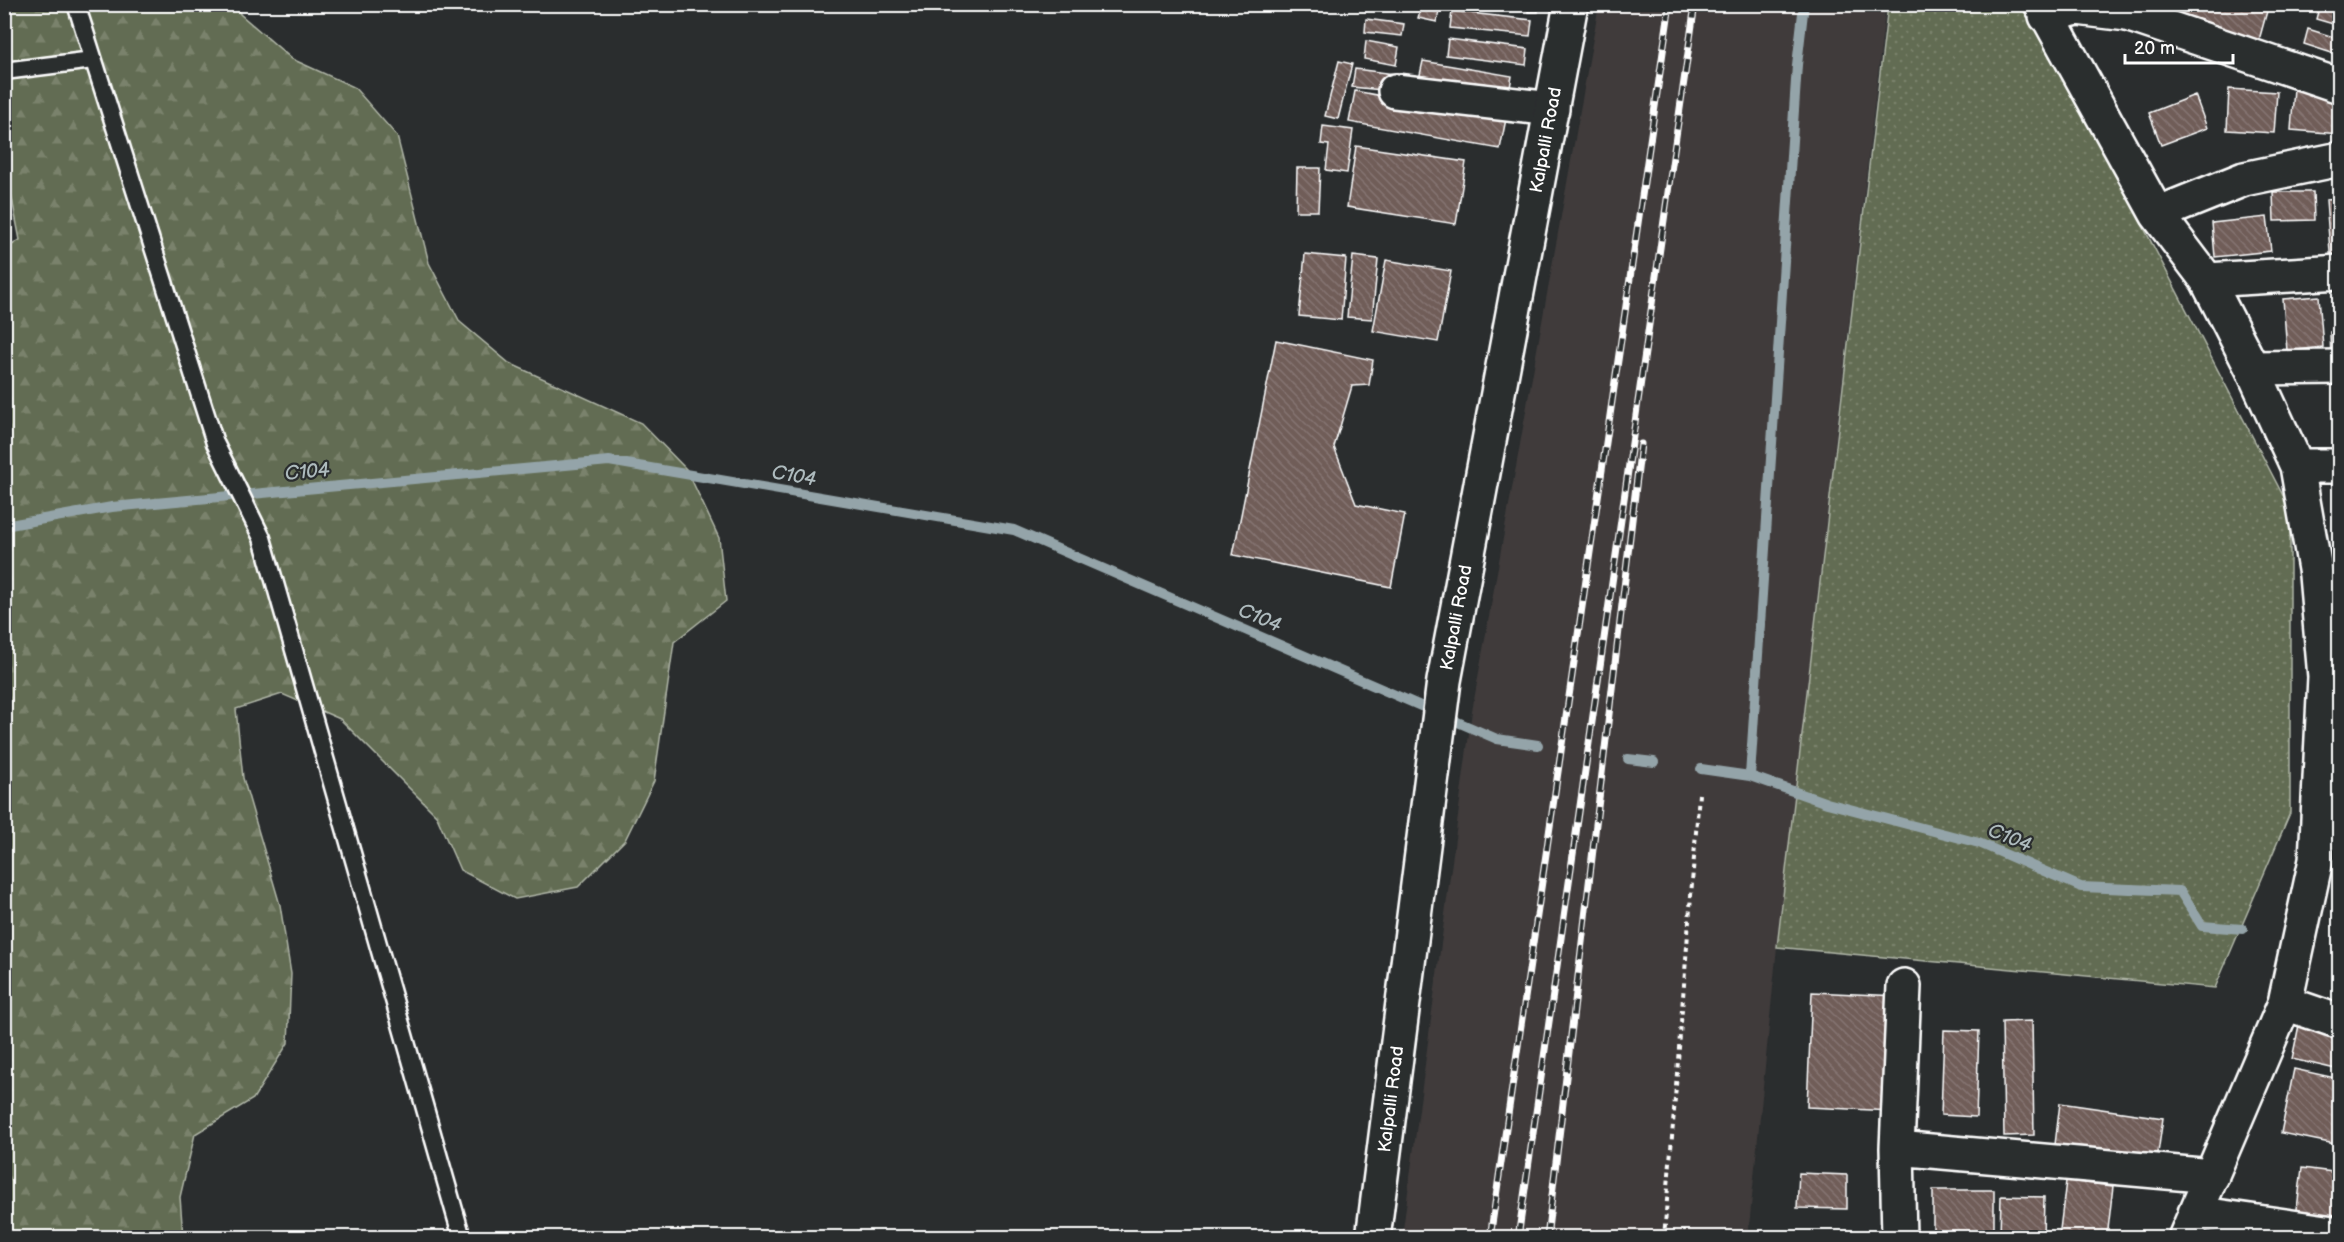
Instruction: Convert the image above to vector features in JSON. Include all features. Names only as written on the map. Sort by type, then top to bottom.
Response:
[{"type":"street","name":"Kalpalli Road","points":[[1373,1238],[1443,696],[1571,4]]},
{"type":"street","points":[[2340,86],[2127,14],[2077,8],[2044,10],[2157,214],[2207,280],[2252,368],[2297,466],[2328,574],[2332,677],[2328,860],[2284,1004],[2190,1225],[2340,1234]]},
{"type":"street","points":[[1395,91],[1552,109]]},
{"type":"street","points":[[2157,214],[2244,179],[2340,159]]},
{"type":"street","points":[[2207,280],[2340,272]]},
{"type":"street","points":[[2252,368],[2340,367]]},
{"type":"street","points":[[2297,466],[2340,466]]},
{"type":"street","points":[[1899,1238],[1897,1149],[1904,986]]},
{"type":"street","points":[[2284,1004],[2340,1022]]},
{"type":"street","points":[[1897,1149],[2212,1176]]},
{"type":"lane","points":[[76,4],[215,443],[262,538],[462,1238]]},
{"type":"lane","points":[[4,71],[93,60]]},
{"type":"path","points":[[1664,1238],[1699,794]]},
{"type":"shaded area","points":[[1599,5],[1886,5],[1777,947],[1748,1237],[1402,1237],[1472,711]]},
{"type":"green space","points":[[5,5],[238,5],[240,14],[292,59],[354,87],[397,136],[429,263],[460,322],[509,363],[641,423],[687,470],[719,538],[726,601],[674,642],[654,781],[625,840],[578,887],[515,899],[460,870],[436,815],[340,719],[282,694],[236,709],[243,778],[280,905],[291,974],[288,1043],[253,1099],[195,1134],[180,1197],[183,1237],[5,1238],[4,250],[20,240],[5,163]]},
{"type":"green space","points":[[1888,5],[2028,5],[2290,509],[2290,813],[2215,988],[1777,947]]},
{"type":"building","points":[[1422,4],[1440,4],[1437,22],[1418,18]]},
{"type":"building","points":[[1508,4],[1522,4],[1522,8],[1508,7]]},
{"type":"building","points":[[1528,4],[1538,4],[1538,12],[1528,12]]},
{"type":"building","points":[[2144,4],[2269,4],[2259,40],[2143,8]]},
{"type":"building","points":[[2320,4],[2340,5],[2340,26],[2316,19]]},
{"type":"building","points":[[1452,11],[1532,20],[1530,36],[1450,28]]},
{"type":"building","points":[[1366,19],[1404,24],[1402,36],[1365,32]]},
{"type":"building","points":[[2308,29],[2340,39],[2335,54],[2304,44]]},
{"type":"building","points":[[1448,39],[1528,49],[1526,65],[1446,55]]},
{"type":"building","points":[[1366,41],[1399,47],[1396,65],[1364,59]]},
{"type":"building","points":[[1339,61],[1352,64],[1338,119],[1325,116]]},
{"type":"building","points":[[1423,61],[1512,76],[1508,99],[1418,84]]},
{"type":"building","points":[[1355,69],[1394,74],[1392,91],[1352,87]]},
{"type":"building","points":[[2294,88],[2340,91],[2340,134],[2291,130]]},
{"type":"building","points":[[2229,89],[2277,92],[2274,133],[2227,130]]},
{"type":"building","points":[[1355,91],[1506,119],[1500,149],[1349,122]]},
{"type":"building","points":[[2195,95],[2207,128],[2161,145],[2149,113]]},
{"type":"building","points":[[1323,126],[1353,130],[1347,173],[1326,170],[1329,145],[1321,144]]},
{"type":"building","points":[[1356,146],[1466,162],[1456,224],[1347,207]]},
{"type":"building","points":[[1297,168],[1320,168],[1318,211],[1296,211]]},
{"type":"building","points":[[2273,192],[2313,192],[2314,220],[2274,221]]},
{"type":"building","points":[[2340,199],[2340,264],[2331,264],[2326,200]]},
{"type":"building","points":[[2267,217],[2271,251],[2215,257],[2212,223]]},
{"type":"building","points":[[1305,254],[1346,258],[1341,320],[1299,316]]},
{"type":"building","points":[[1353,256],[1378,259],[1372,319],[1347,317]]},
{"type":"building","points":[[1386,260],[1451,271],[1438,342],[1373,331]]},
{"type":"building","points":[[2334,283],[2340,283],[2340,325],[2335,325]]},
{"type":"building","points":[[2319,296],[2323,347],[2287,351],[2283,299]]},
{"type":"building","points":[[2330,332],[2340,332],[2340,359],[2331,359]]},
{"type":"building","points":[[1276,340],[1373,360],[1369,385],[1352,386],[1334,447],[1356,504],[1405,514],[1391,587],[1233,555]]},
{"type":"building","points":[[1812,992],[1898,996],[1893,1111],[1807,1107]]},
{"type":"building","points":[[2032,1021],[2034,1135],[2004,1136],[2002,1022]]},
{"type":"building","points":[[2299,1025],[2340,1034],[2340,1070],[2292,1059]]},
{"type":"building","points":[[1944,1030],[1979,1031],[1976,1117],[1941,1115]]},
{"type":"building","points":[[2294,1069],[2340,1079],[2340,1145],[2281,1133]]},
{"type":"building","points":[[2060,1103],[2163,1118],[2156,1167],[2054,1153]]},
{"type":"building","points":[[2302,1168],[2340,1173],[2340,1223],[2296,1217]]},
{"type":"building","points":[[1799,1173],[1847,1175],[1847,1209],[1797,1208]]},
{"type":"building","points":[[2066,1181],[2113,1186],[2107,1238],[2059,1238]]},
{"type":"building","points":[[1933,1190],[1994,1190],[1994,1238],[1933,1238]]},
{"type":"building","points":[[2001,1196],[2044,1197],[2043,1238],[2000,1238]]},
{"type":"waterway","points":[[1701,769],[1750,776],[1797,65],[1804,4]]},
{"type":"waterway","name":"C104","points":[[4,526],[112,507],[609,461],[1014,530],[1497,739],[1538,745]]},
{"type":"waterway","name":"C104","points":[[1628,759],[1654,762]]},
{"type":"waterway","name":"C104","points":[[1750,776],[1827,803],[1979,843],[2081,887],[2180,891],[2202,926],[2243,929]]},
{"type":"railway","points":[[1490,1238],[1670,4]]},
{"type":"railway","points":[[1518,1238],[1695,4]]},
{"type":"railway","points":[[1547,1238],[1641,444]]}]
